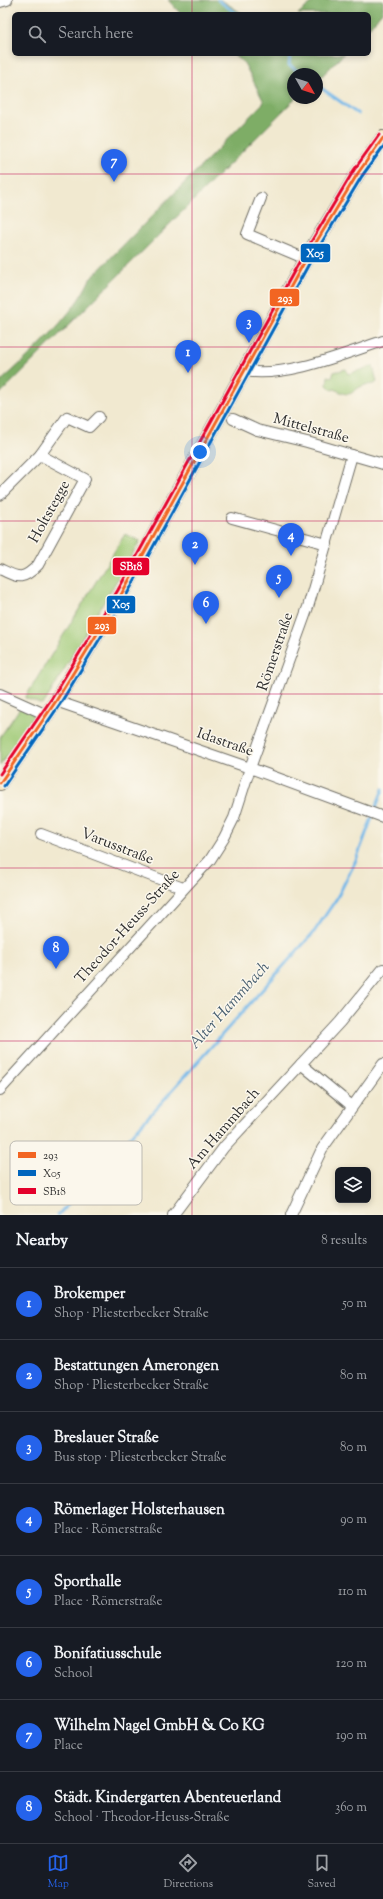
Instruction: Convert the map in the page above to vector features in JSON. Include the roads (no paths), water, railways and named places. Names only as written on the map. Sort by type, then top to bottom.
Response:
[{"type":"main road","points":[[0,783],[56,701],[122,593],[306,259],[358,173],[383,138]]},
{"type":"street","points":[[0,2],[6,0]]},
{"type":"street","points":[[261,198],[247,234],[306,259]]},
{"type":"street","points":[[245,371],[259,374],[276,372],[330,359],[383,342]]},
{"type":"street","points":[[0,495],[40,455],[67,417],[89,427],[99,417]]},
{"type":"street","name":"Mittelstraße","points":[[233,419],[257,430],[383,464]]},
{"type":"street","name":"Holtstegge","points":[[0,569],[16,577],[28,575],[38,565],[85,479],[40,455]]},
{"type":"street","name":"Römerstraße","points":[[250,768],[308,607],[352,455]]},
{"type":"street","points":[[232,518],[327,544]]},
{"type":"street","points":[[0,694],[47,715]]},
{"type":"street","name":"Idastraße","points":[[56,701],[250,768],[383,817]]},
{"type":"street","name":"Theodor-Heuss-Straße","points":[[0,1090],[182,888],[210,860],[224,838],[234,818],[250,768]]},
{"type":"street","name":"Varusstraße","points":[[41,834],[182,888]]},
{"type":"street","name":"Am Hammbach","points":[[173,1215],[224,1147],[340,1022],[383,969]]},
{"type":"street","points":[[301,1064],[352,1106]]},
{"type":"street","points":[[291,1215],[322,1149],[383,1064]]},
{"type":"waterway","name":"Alter Hammbach","points":[[218,0],[234,12]]},
{"type":"waterway","name":"Alter Hammbach","points":[[290,56],[289,65],[293,68]]},
{"type":"waterway","name":"Alter Hammbach","points":[[323,89],[358,114]]},
{"type":"waterway","name":"Alter Hammbach","points":[[126,1141],[314,932],[337,898],[356,860],[383,789]]},
{"type":"waterway","name":"Alter Hammbach","points":[[58,1215],[67,1205]]},
{"type":"place","name":"Wilhelm Nagel GmbH & Co KG","points":[[114,182]]},
{"type":"place","name":"Breslauer Straße","points":[[249,343]]},
{"type":"place","name":"Brokemper","points":[[188,373]]},
{"type":"place","name":"Römerlager Holsterhausen","points":[[291,556]]},
{"type":"place","name":"Bestattungen Amerongen","points":[[195,565]]},
{"type":"place","name":"Sporthalle","points":[[279,598]]},
{"type":"place","name":"Bonifatiusschule","points":[[206,624]]},
{"type":"place","name":"Städt. Kindergarten Abenteuerland","points":[[56,969]]}]
